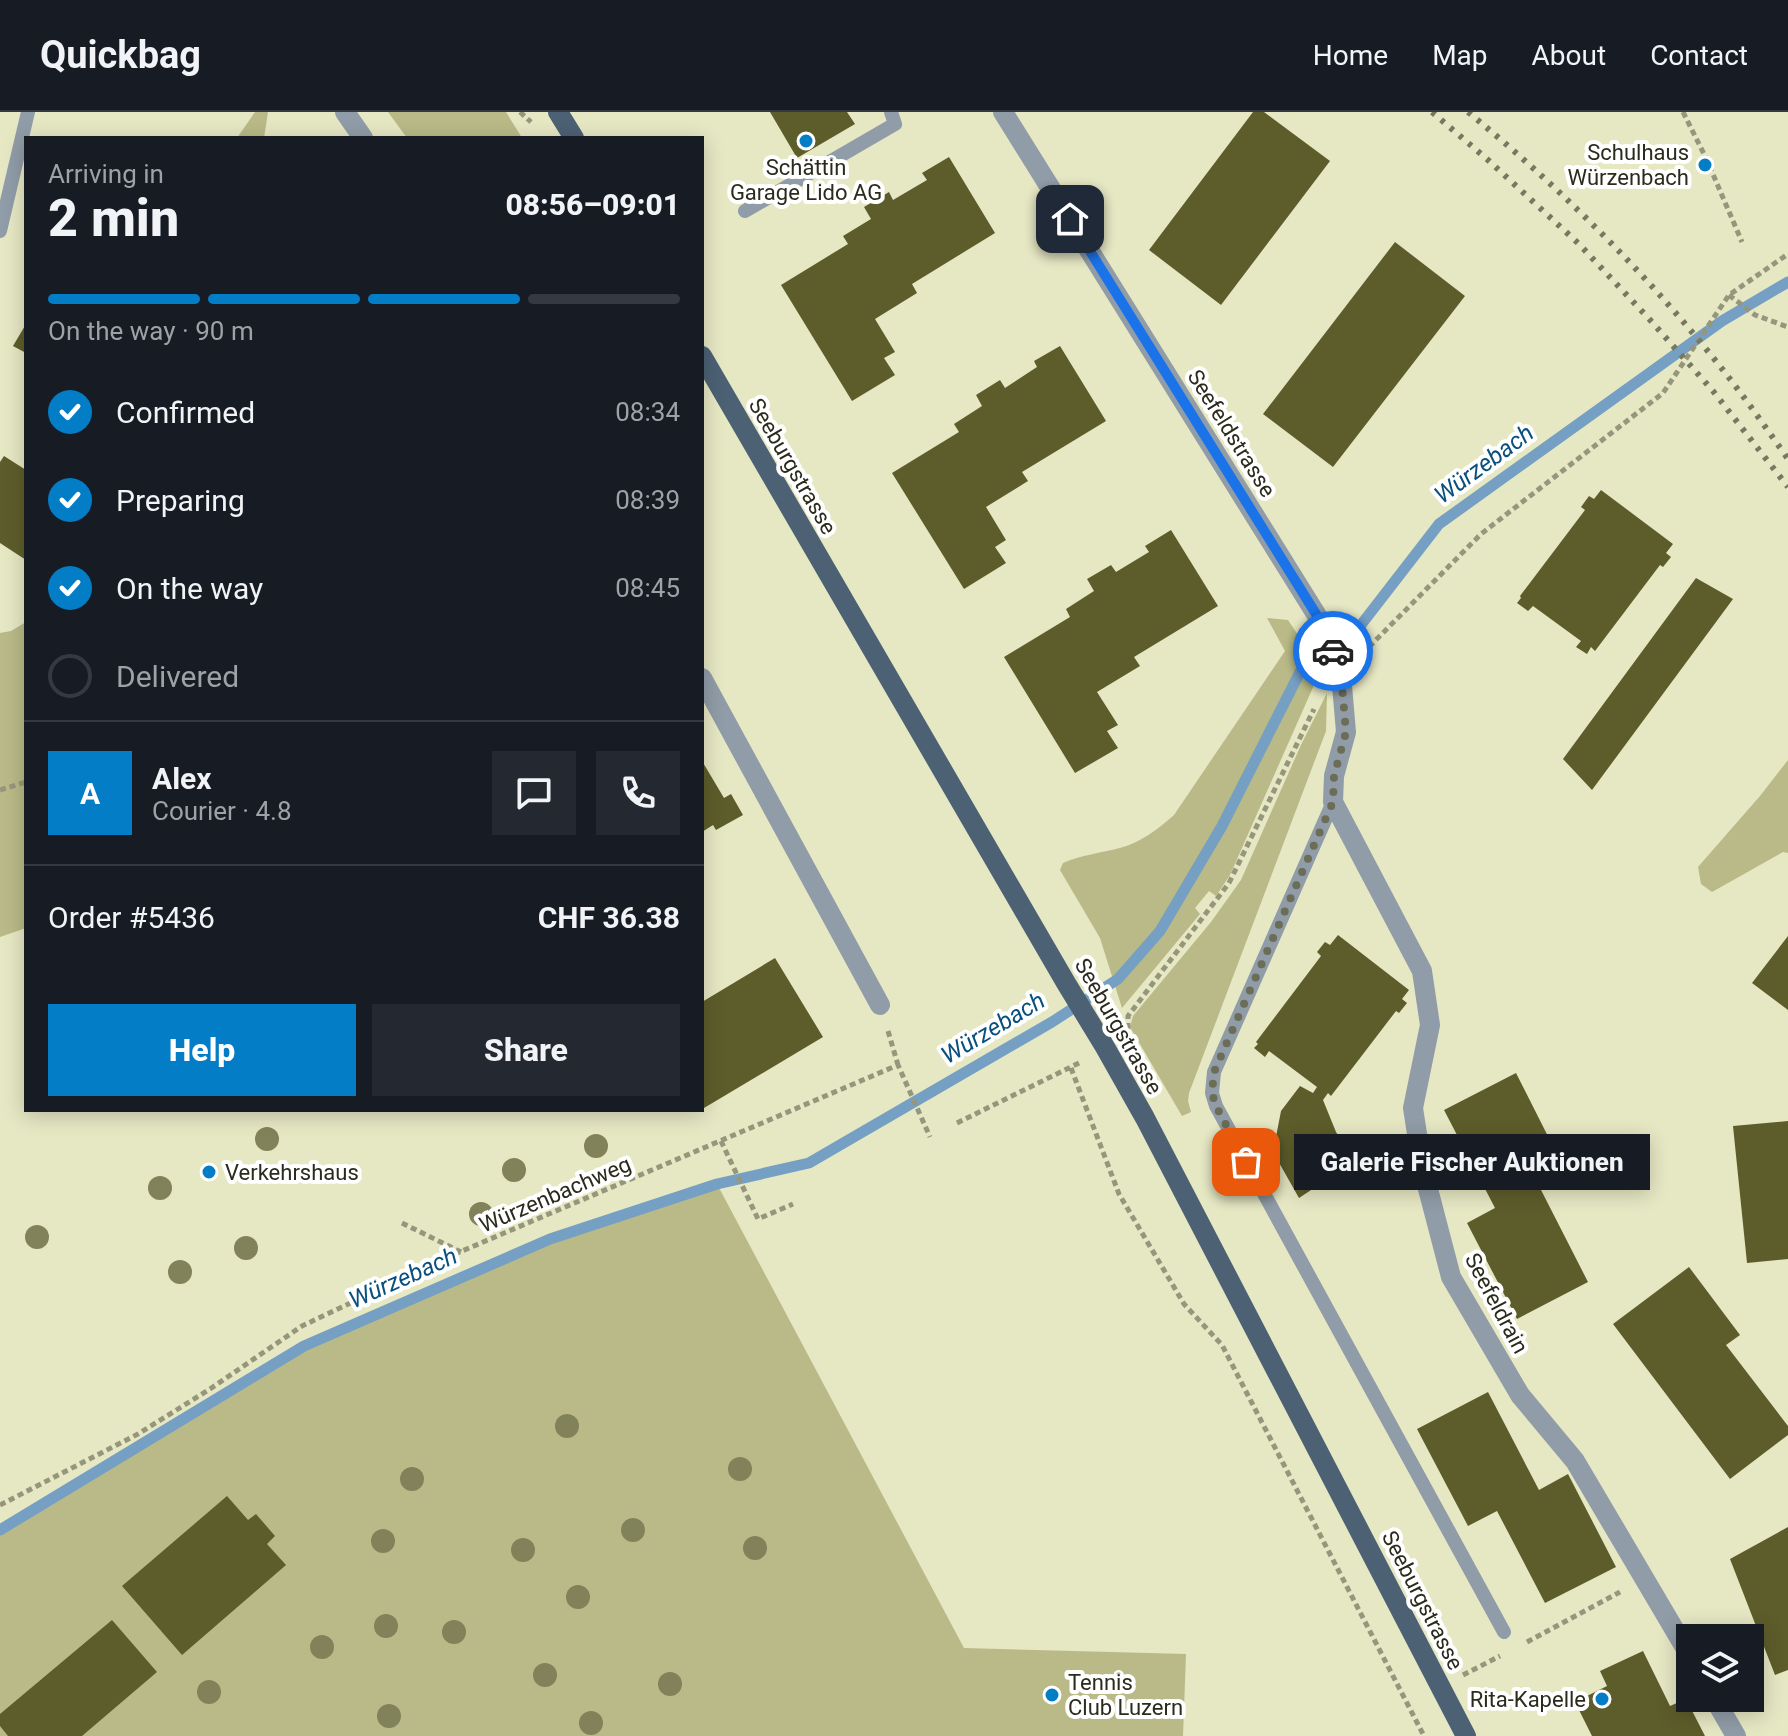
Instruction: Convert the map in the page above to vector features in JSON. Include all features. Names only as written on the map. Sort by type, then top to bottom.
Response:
[{"type":"main road","points":[[558,112],[573,136]]},
{"type":"main road","name":"Seeburgstrasse","points":[[704,359],[1145,1118],[1466,1736]]},
{"type":"street","points":[[345,112],[362,136]]},
{"type":"street","name":"Seefeldstrasse","points":[[1003,112],[1325,632],[1341,674],[1346,732],[1334,776],[1333,802]]},
{"type":"street","points":[[704,685],[880,1005]]},
{"type":"street","name":"Seefeldrain","points":[[1333,802],[1422,971],[1430,1025],[1413,1108],[1422,1166],[1451,1277],[1520,1395],[1575,1461],[1676,1632]]},
{"type":"street","points":[[1722,1712],[1736,1736]]},
{"type":"lane","points":[[0,231],[28,112]]},
{"type":"lane","points":[[745,211],[895,124],[891,112]]},
{"type":"lane","points":[[1333,802],[1214,1072],[1212,1093],[1216,1106],[1504,1632]]},
{"type":"path","points":[[1683,112],[1742,242]]},
{"type":"path","points":[[1663,393],[1731,297],[1788,254]]},
{"type":"path","points":[[1731,297],[1755,315],[1788,327]]},
{"type":"path","points":[[0,790],[24,783]]},
{"type":"path","name":"Würzenbachweg","points":[[0,1505],[138,1434],[302,1326],[461,1252],[898,1065],[930,1137]]},
{"type":"path","points":[[1071,1068],[1119,1194],[1184,1304],[1222,1345],[1424,1736]]},
{"type":"path","points":[[721,1141],[758,1219],[793,1204]]},
{"type":"path","points":[[402,1223],[461,1252]]},
{"type":"path","points":[[1532,1638],[1618,1593]]},
{"type":"path","points":[[1441,1688],[1502,1654]]},
{"type":"green space","points":[[255,112],[268,112],[264,136],[238,136]]},
{"type":"green space","points":[[388,112],[506,112],[521,136],[406,136]]},
{"type":"green space","points":[[1267,618],[1288,620],[1318,665],[1318,676],[1230,875],[1216,896],[1209,891],[1195,908],[1200,914],[1122,1008],[1100,938],[1060,870],[1063,863],[1070,860],[1135,842],[1174,815],[1285,651]]},
{"type":"green space","points":[[24,623],[24,929],[0,937],[0,633]]},
{"type":"green space","points":[[1327,693],[1326,731],[1189,1093],[1191,1112],[1182,1116],[1130,1027],[1133,1016],[1211,922],[1241,880]]},
{"type":"green space","points":[[1788,760],[1788,853],[1783,852],[1712,892],[1701,884],[1698,867]]},
{"type":"green space","points":[[717,1184],[964,1648],[1186,1654],[1183,1736],[0,1736],[0,1530],[304,1346],[550,1239]]},
{"type":"building","name":"Schättin Garage Lido AG","points":[[770,112],[847,112],[855,124],[797,158]]},
{"type":"building","points":[[1253,112],[1264,112],[1330,161],[1221,305],[1149,250]]},
{"type":"building","points":[[949,157],[995,233],[912,284],[917,293],[875,319],[895,352],[884,358],[895,375],[852,401],[781,285],[848,244],[843,236],[871,219],[864,207],[889,192],[893,200],[927,180],[922,173]]},
{"type":"building","points":[[1395,242],[1465,296],[1333,467],[1263,414]]},
{"type":"building","points":[[24,327],[24,352],[13,346]]},
{"type":"building","points":[[1060,346],[1106,421],[1022,472],[1028,481],[986,507],[1006,540],[995,547],[1006,563],[964,589],[892,473],[959,432],[954,424],[982,406],[976,395],[1000,380],[1005,388],[1037,367],[1034,361]]},
{"type":"building","points":[[4,456],[24,469],[24,559],[0,543],[0,462]]},
{"type":"building","points":[[1601,490],[1673,544],[1666,553],[1671,557],[1663,567],[1660,565],[1595,651],[1591,647],[1587,654],[1576,647],[1581,641],[1533,606],[1528,611],[1517,603],[1585,510],[1581,507],[1589,496],[1594,499]]},
{"type":"building","points":[[1171,530],[1218,606],[1134,657],[1140,666],[1097,692],[1118,725],[1107,731],[1118,748],[1075,773],[1004,657],[1070,617],[1066,609],[1094,591],[1087,579],[1111,565],[1116,572],[1149,552],[1145,546]]},
{"type":"building","points":[[1696,578],[1733,599],[1592,790],[1563,759]]},
{"type":"building","points":[[704,764],[724,798],[731,794],[743,815],[716,830],[713,825],[704,831]]},
{"type":"building","points":[[1338,935],[1409,990],[1402,999],[1407,1003],[1399,1013],[1396,1011],[1331,1096],[1328,1093],[1323,1100],[1336,1132],[1355,1161],[1299,1198],[1273,1152],[1281,1111],[1300,1086],[1313,1093],[1317,1087],[1269,1051],[1265,1057],[1254,1048],[1321,956],[1317,952],[1325,942],[1330,945]]},
{"type":"building","points":[[1788,936],[1788,1010],[1752,983]]},
{"type":"building","points":[[775,958],[823,1037],[704,1108],[704,1001]]},
{"type":"building","points":[[1516,1073],[1566,1172],[1539,1186],[1588,1282],[1517,1319],[1467,1223],[1495,1208],[1444,1110]]},
{"type":"building","points":[[1788,1121],[1788,1259],[1747,1263],[1733,1126]]},
{"type":"building","points":[[1689,1267],[1740,1335],[1726,1345],[1788,1426],[1788,1435],[1730,1479],[1613,1324]]},
{"type":"building","points":[[1488,1392],[1539,1490],[1568,1474],[1616,1567],[1545,1603],[1497,1511],[1468,1526],[1417,1429]]},
{"type":"building","points":[[227,1496],[248,1520],[256,1514],[275,1536],[267,1544],[286,1565],[182,1655],[122,1586]]},
{"type":"building","points":[[1788,1527],[1788,1670],[1775,1675],[1764,1647],[1764,1624],[1755,1624],[1730,1559]]},
{"type":"building","points":[[112,1620],[157,1672],[82,1736],[8,1736],[0,1726],[0,1714]]},
{"type":"building","points":[[1643,1651],[1670,1706],[1676,1703],[1676,1712],[1693,1712],[1705,1736],[1592,1736],[1575,1702],[1607,1686],[1600,1671]]},
{"type":"waterway","name":"Würzebach","points":[[0,1530],[304,1346],[550,1239],[717,1184],[809,1163],[1052,1022],[1118,979],[1160,931],[1222,826],[1304,664],[1357,630],[1439,524],[1722,321],[1788,282]]},
{"type":"railway","points":[[1432,112],[1579,244],[1713,391],[1788,487]]},
{"type":"railway","points":[[1468,112],[1539,173],[1639,272],[1730,379],[1788,459]]},
{"type":"way so far","points":[[1246,1162],[1216,1106],[1212,1093],[1214,1072],[1333,802],[1334,776],[1346,732],[1341,674],[1333,651]]},
{"type":"place","name":"Schättin Garage Lido AG","points":[[806,141]]},
{"type":"place","name":"Schulhaus Würzenbach","points":[[1705,165]]},
{"type":"place","name":"Galerie Fischer Auktionen","points":[[1246,1162]]},
{"type":"place","name":"Verkehrshaus","points":[[209,1172]]},
{"type":"place","name":"Tennis Club Luzern","points":[[1052,1695]]},
{"type":"place","name":"Rita-Kapelle","points":[[1602,1699]]},
{"type":"route","points":[[1070,219],[1316,614],[1333,651]]}]
